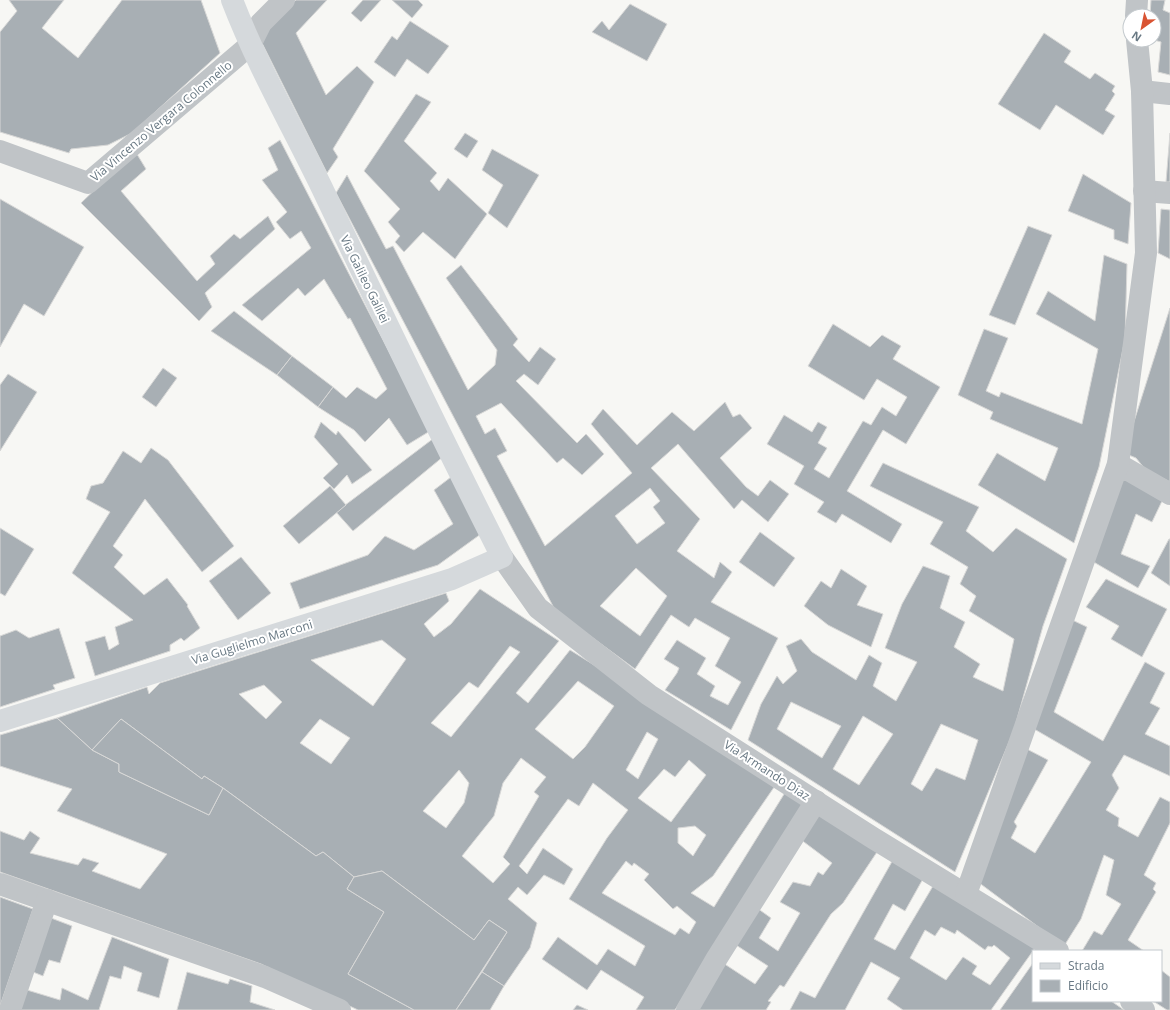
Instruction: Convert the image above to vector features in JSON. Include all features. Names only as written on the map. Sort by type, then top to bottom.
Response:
[{"type":"street","name":"Via Galileo Galilei","points":[[232,0],[250,45],[286,114],[435,425],[502,557]]},
{"type":"street","points":[[250,45],[261,23],[284,0]]},
{"type":"street","name":"Via Vincenzo Vergara Colonnello","points":[[0,151],[88,183],[250,45]]},
{"type":"street","points":[[966,894],[1118,464],[1146,253],[1142,91],[1138,48]]},
{"type":"street","points":[[1142,91],[1170,94]]},
{"type":"street","points":[[1144,191],[1170,193]]},
{"type":"street","points":[[1118,464],[1170,494]]},
{"type":"street","name":"Via Guglielmo Marconi","points":[[0,721],[452,579],[502,557]]},
{"type":"street","name":"Via Armando Diaz","points":[[502,557],[538,608],[649,695],[816,801],[1056,950]]},
{"type":"street","points":[[687,1010],[717,958],[816,801]]},
{"type":"street","points":[[0,884],[265,977],[340,1010]]},
{"type":"street","points":[[10,1010],[47,900]]},
{"type":"street","points":[[1132,1002],[1144,1010]]},
{"type":"building","points":[[9,0],[64,0],[42,28],[78,58],[122,0],[201,0],[220,53],[132,133],[108,145],[71,149],[69,153],[0,132],[0,32],[17,11]]},
{"type":"building","points":[[296,0],[327,0],[296,33],[326,95],[357,66],[374,82],[333,149],[338,157],[327,173],[259,37]]},
{"type":"building","points":[[363,0],[381,0],[361,22],[351,13]]},
{"type":"building","points":[[392,0],[418,0],[423,5],[412,18]]},
{"type":"building","points":[[1151,0],[1165,0],[1163,10],[1170,13],[1170,75],[1158,72],[1160,48],[1162,48],[1162,8],[1150,8]]},
{"type":"building","points":[[630,4],[667,24],[647,61],[592,32],[602,21],[609,30]]},
{"type":"building","points":[[410,21],[449,46],[428,74],[407,59],[395,77],[374,62],[392,36],[397,40]]},
{"type":"building","points":[[1044,33],[1071,51],[1064,62],[1090,79],[1095,73],[1115,86],[1112,91],[1115,94],[1105,110],[1115,116],[1103,135],[1056,105],[1040,130],[998,104]]},
{"type":"building","points":[[416,94],[431,102],[404,141],[437,173],[430,181],[439,191],[448,178],[487,214],[455,259],[423,232],[404,252],[395,242],[400,236],[388,222],[400,209],[364,171]]},
{"type":"building","points":[[465,133],[478,141],[467,158],[454,149]]},
{"type":"building","points":[[1170,133],[1170,182],[1166,182]]},
{"type":"building","points":[[280,140],[430,431],[407,445],[389,418],[365,442],[354,430],[318,407],[333,387],[346,398],[357,387],[376,399],[387,389],[350,318],[348,319],[324,279],[305,296],[298,288],[262,321],[242,305],[311,248],[301,231],[290,239],[276,222],[287,212],[262,180],[278,170],[268,148]]},
{"type":"building","points":[[492,149],[539,175],[507,228],[488,213],[503,185],[482,170]]},
{"type":"building","points":[[135,151],[146,169],[121,191],[197,281],[215,264],[210,256],[234,234],[240,239],[268,216],[275,229],[205,293],[212,307],[199,321],[81,203]]},
{"type":"building","points":[[1083,174],[1131,203],[1128,244],[1114,239],[1114,230],[1068,211]]},
{"type":"building","points":[[347,175],[386,249],[393,246],[468,390],[495,365],[497,350],[446,278],[461,265],[518,339],[513,345],[529,362],[540,347],[556,359],[538,385],[524,374],[516,381],[577,443],[586,434],[604,454],[582,475],[563,458],[557,463],[501,403],[476,416],[485,434],[495,428],[507,451],[497,456],[545,546],[632,473],[591,424],[603,409],[637,445],[672,412],[694,431],[725,402],[733,417],[740,414],[752,428],[720,458],[746,487],[758,496],[770,480],[789,494],[768,522],[742,500],[734,509],[678,444],[651,468],[700,519],[677,551],[714,578],[720,562],[732,572],[711,602],[778,638],[731,730],[665,690],[679,668],[664,659],[677,640],[706,658],[697,674],[715,686],[710,696],[728,705],[741,682],[715,666],[730,638],[695,618],[689,627],[671,615],[635,669],[555,610],[336,193]],"holes":[[[650,488],[660,501],[653,507],[665,523],[637,544],[615,516]],[[636,568],[667,596],[640,636],[600,606]]]},
{"type":"building","points":[[0,199],[84,247],[44,316],[24,304],[0,347]]},
{"type":"building","points":[[1161,209],[1170,210],[1170,259],[1158,253]]},
{"type":"building","points":[[1028,226],[1052,235],[1015,325],[989,315]]},
{"type":"building","points":[[1104,255],[1127,264],[1125,339],[1099,467],[1074,543],[978,485],[997,453],[1045,481],[1058,448],[990,419],[993,412],[958,395],[984,329],[1008,338],[986,391],[999,397],[1001,392],[1082,424],[1098,349],[1036,314],[1048,291],[1095,321]]},
{"type":"building","points":[[1170,308],[1170,482],[1145,469],[1136,458],[1124,453]]},
{"type":"building","points":[[234,311],[292,356],[277,375],[211,331]]},
{"type":"building","points":[[833,324],[870,347],[882,335],[901,346],[893,359],[940,387],[906,444],[883,430],[847,491],[902,524],[891,543],[842,514],[836,523],[817,512],[824,502],[794,484],[804,466],[767,444],[784,415],[812,432],[818,422],[827,427],[818,443],[827,448],[814,469],[829,478],[863,421],[871,425],[882,407],[896,416],[907,397],[877,379],[864,400],[808,366]]},
{"type":"building","points":[[292,356],[333,387],[318,407],[277,375]]},
{"type":"building","points":[[163,368],[177,378],[156,407],[142,397]]},
{"type":"building","points":[[8,374],[37,392],[0,451],[0,385]]},
{"type":"building","points":[[321,422],[336,435],[338,431],[372,470],[352,484],[347,475],[334,489],[323,478],[338,464],[314,437]]},
{"type":"building","points":[[434,438],[444,456],[353,531],[336,512]]},
{"type":"building","points":[[151,448],[168,460],[234,546],[202,572],[145,499],[113,546],[123,555],[114,567],[144,595],[167,578],[188,605],[187,606],[200,628],[184,641],[181,638],[170,645],[170,651],[95,676],[85,642],[105,636],[109,650],[119,644],[115,627],[133,620],[72,573],[110,512],[86,499],[91,486],[103,483],[123,451],[141,463]]},
{"type":"building","points":[[883,463],[979,507],[966,531],[993,552],[1016,528],[1067,559],[1043,626],[1014,730],[955,872],[748,740],[761,704],[777,676],[783,684],[797,671],[786,646],[801,639],[812,652],[856,680],[869,655],[882,663],[873,686],[896,701],[917,662],[885,648],[902,604],[923,566],[950,576],[940,608],[965,622],[954,647],[980,664],[973,677],[1003,691],[1014,639],[969,611],[976,596],[960,584],[968,567],[930,544],[943,522],[870,486]],"holes":[[[791,702],[841,726],[822,758],[777,729]],[[863,716],[893,734],[859,785],[833,769]],[[941,724],[978,740],[965,780],[936,768],[922,791],[911,784]]]},
{"type":"building","points":[[455,474],[485,531],[438,565],[300,609],[290,583],[368,555],[385,536],[414,550],[453,524],[434,490]]},
{"type":"building","points":[[1119,480],[1126,480],[1163,499],[1152,522],[1136,514],[1121,554],[1150,566],[1138,588],[1092,561]]},
{"type":"building","points":[[330,486],[346,505],[299,544],[283,526]]},
{"type":"building","points":[[0,528],[34,549],[5,596],[0,593]]},
{"type":"building","points":[[760,532],[795,558],[774,587],[739,562]]},
{"type":"building","points":[[1170,539],[1170,586],[1151,573]]},
{"type":"building","points":[[241,557],[271,593],[238,620],[209,581]]},
{"type":"building","points":[[841,569],[867,586],[857,605],[883,614],[871,647],[828,625],[804,606],[821,581],[831,588]]},
{"type":"building","points":[[1106,579],[1167,609],[1142,657],[1111,639],[1119,626],[1086,607]]},
{"type":"building","points":[[480,589],[559,641],[516,693],[528,703],[570,650],[779,780],[713,876],[691,893],[714,907],[786,791],[804,803],[675,1010],[636,1010],[644,997],[601,970],[587,990],[542,959],[558,937],[597,965],[608,949],[635,966],[645,946],[569,899],[607,838],[628,810],[593,783],[579,806],[568,799],[519,866],[527,874],[543,848],[573,869],[564,885],[544,875],[527,895],[518,887],[508,899],[537,923],[530,948],[504,986],[482,972],[507,932],[489,920],[474,940],[382,871],[354,877],[323,852],[316,856],[223,788],[204,776],[202,779],[121,719],[92,750],[57,718],[147,687],[149,694],[160,683],[446,593],[449,601],[424,624],[434,637],[451,624]],"holes":[[[382,640],[406,659],[373,706],[311,660]],[[510,646],[520,652],[451,737],[431,723],[469,682],[478,688]],[[578,681],[614,706],[585,747],[573,759],[535,729]],[[264,685],[282,702],[266,719],[239,694]],[[320,719],[350,738],[331,764],[300,743]],[[647,732],[658,739],[638,779],[626,770]],[[521,758],[546,777],[534,792],[539,796],[503,857],[510,864],[493,883],[462,856],[494,816],[503,783]],[[689,760],[706,775],[671,822],[638,798],[664,769],[675,777]],[[459,770],[469,783],[464,803],[446,828],[423,811]],[[695,826],[706,835],[693,856],[678,843],[678,828]],[[626,861],[632,866],[634,863],[649,874],[644,880],[673,909],[677,906],[696,922],[689,934],[680,928],[675,935],[602,893]]]},
{"type":"building","points":[[1068,618],[1087,627],[1054,712],[1103,741],[1145,662],[1165,673],[1150,703],[1160,708],[1145,734],[1170,746],[1170,776],[1124,755],[1112,775],[1119,788],[1106,810],[1119,818],[1118,826],[1138,837],[1160,797],[1170,802],[1170,823],[1144,875],[1156,883],[1153,889],[1156,892],[1128,940],[1143,950],[1083,950],[1094,931],[1102,935],[1121,904],[1106,895],[1114,860],[1104,855],[1081,919],[1064,946],[978,882],[1021,746],[1048,760],[1014,822],[1017,826],[1011,838],[1035,853],[1091,762],[1029,726]]},
{"type":"building","points":[[59,628],[75,678],[53,685],[55,689],[0,707],[0,636],[16,630],[29,638]]},
{"type":"building","points":[[57,718],[92,750],[119,764],[119,772],[209,815],[223,788],[316,856],[323,852],[354,877],[347,889],[384,912],[348,974],[414,1010],[358,1010],[261,964],[0,872],[0,831],[24,840],[30,831],[40,838],[30,853],[78,865],[83,858],[99,863],[92,871],[140,889],[167,854],[57,811],[72,789],[0,766],[0,735]]},
{"type":"building","points":[[121,719],[202,779],[204,776],[223,788],[209,815],[119,772],[119,764],[92,750]]},
{"type":"building","points":[[819,810],[879,849],[843,903],[831,914],[784,987],[780,985],[768,1001],[771,1002],[766,1010],[696,1010],[723,963],[755,984],[768,966],[736,945],[757,908],[771,918],[759,938],[778,951],[800,913],[780,902],[793,882],[810,886],[818,872],[823,875],[832,863],[800,839]]},
{"type":"building","points":[[894,858],[924,877],[905,911],[893,904],[874,939],[895,950],[936,881],[1035,948],[1032,950],[1032,952],[991,1010],[903,1010],[887,999],[900,978],[871,962],[845,1010],[790,1010],[800,991],[815,998]],"holes":[[[941,927],[955,934],[957,930],[985,950],[988,946],[992,947],[994,945],[1010,958],[990,985],[972,974],[977,966],[963,957],[946,980],[910,958],[925,930],[935,936]]]},
{"type":"building","points":[[382,871],[474,940],[489,920],[507,932],[456,1010],[414,1010],[348,974],[384,912],[347,889],[354,877]]},
{"type":"building","points":[[0,897],[33,909],[0,1006]]},
{"type":"building","points":[[51,918],[72,926],[60,963],[49,960],[43,976],[33,972]]},
{"type":"building","points":[[112,937],[169,959],[159,998],[137,991],[142,973],[124,966],[121,979],[110,976],[99,1010],[19,1010],[27,990],[60,1000],[62,988],[88,1000]]},
{"type":"building","points":[[1032,964],[1032,1002],[1112,1002],[1124,1010],[1000,1010]]},
{"type":"building","points":[[1162,971],[1170,977],[1170,1010],[1167,1010],[1155,1002],[1162,1002]]},
{"type":"building","points":[[187,972],[228,984],[230,979],[252,986],[250,1002],[275,1010],[177,1010]]},
{"type":"building","points":[[482,972],[504,986],[490,1010],[456,1010]]},
{"type":"building","points":[[577,1005],[588,1010],[573,1010]]}]
